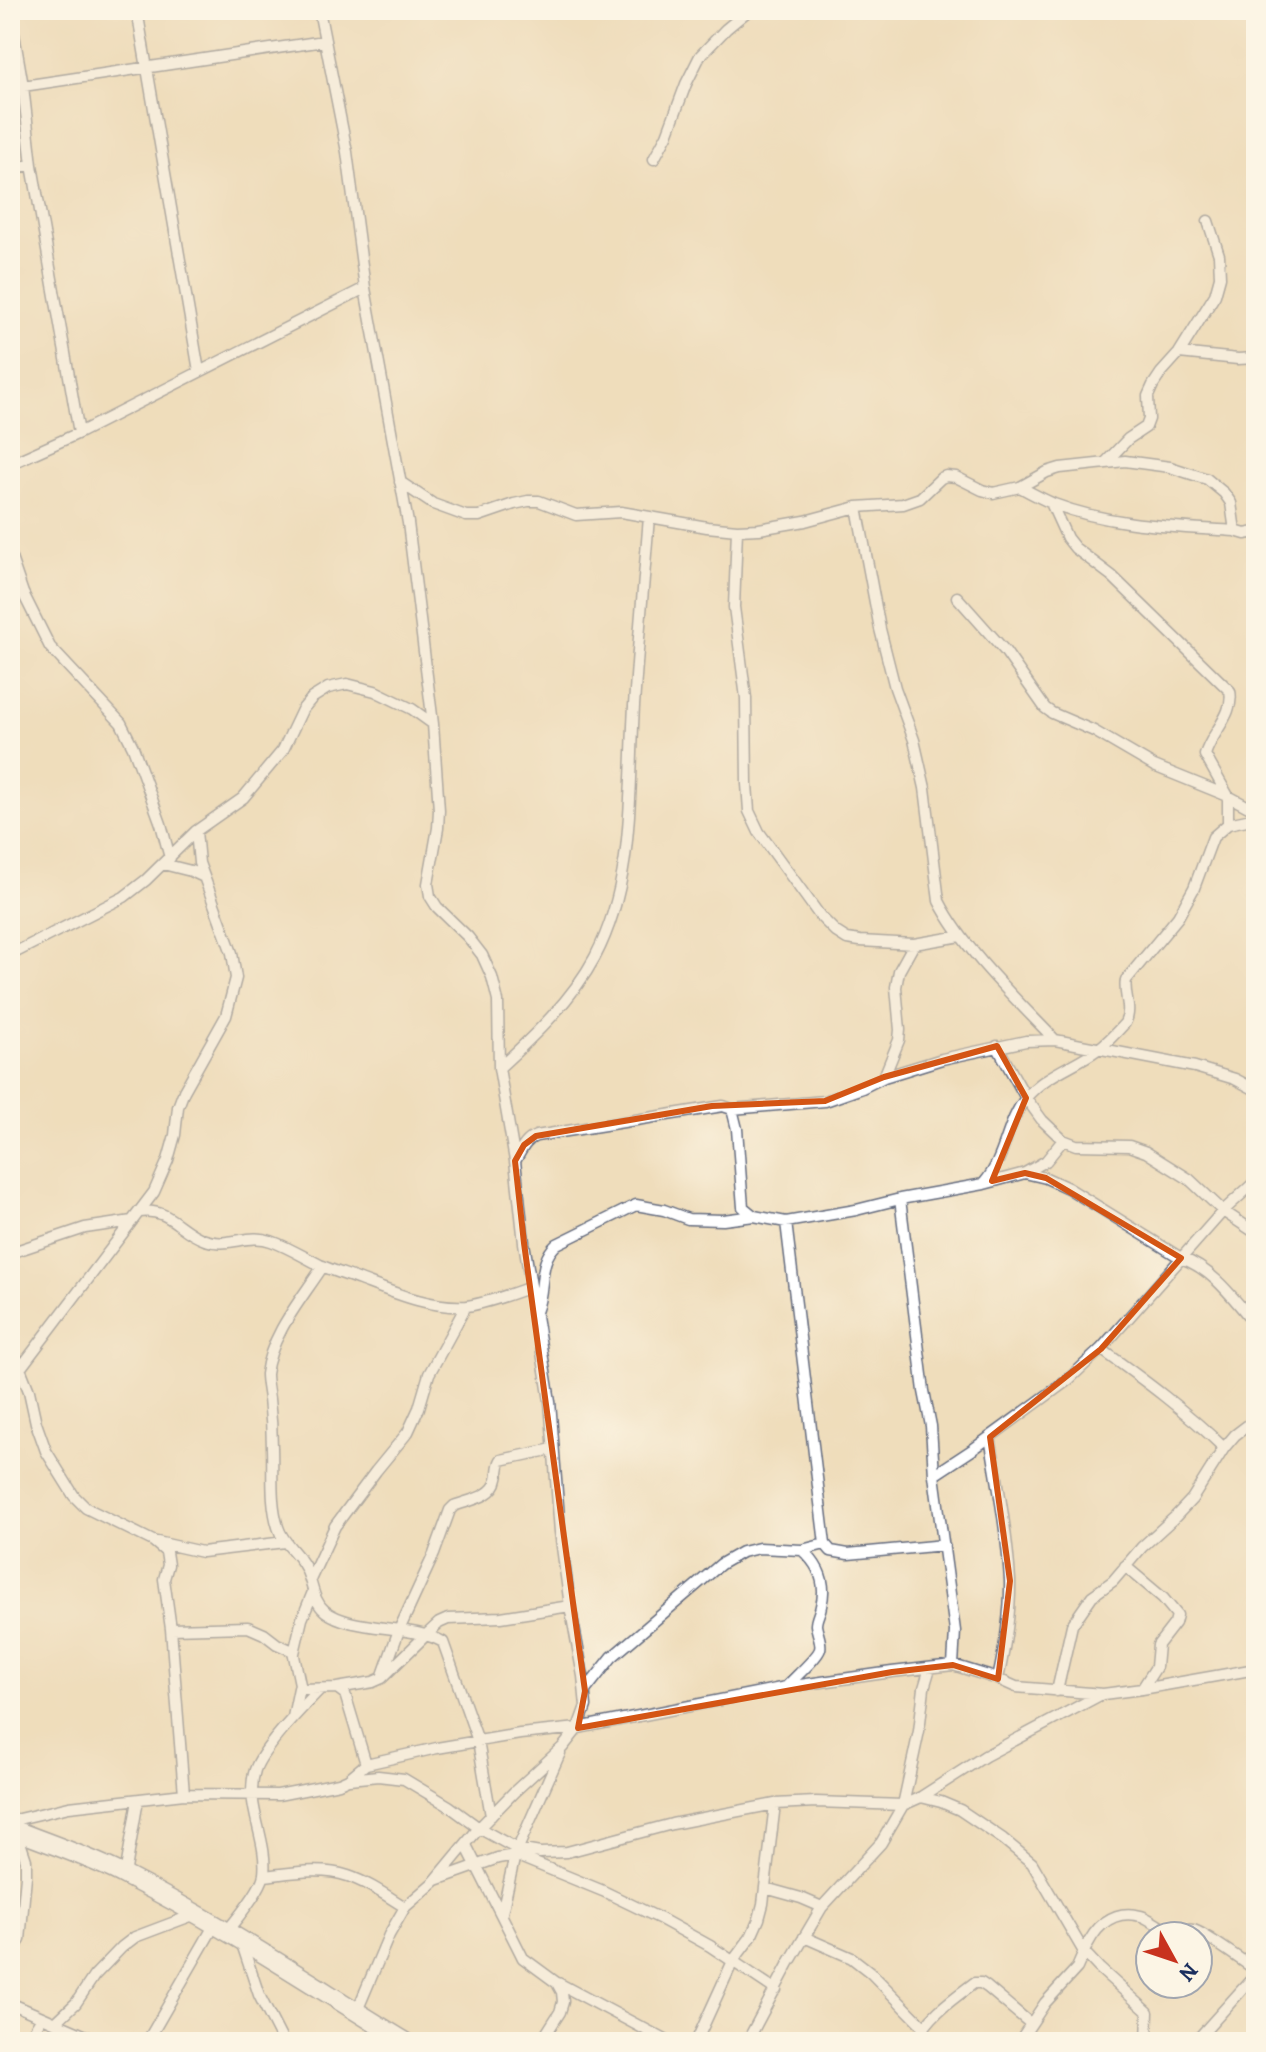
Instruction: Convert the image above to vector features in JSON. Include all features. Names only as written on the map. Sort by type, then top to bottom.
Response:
[{"type":"highway","points":[[12,1826],[125,1875],[228,1931],[357,2011],[380,2035],[403,2041]]},
{"type":"street","points":[[137,10],[199,371]]},
{"type":"street","points":[[319,10],[347,152],[365,288],[408,523],[433,724],[439,810],[428,884],[430,896],[437,907],[482,955],[498,1001],[499,1068],[550,1401],[560,1532],[586,1706],[578,1728],[563,1747],[479,1828],[435,1881],[405,1907],[389,1935],[357,2011]]},
{"type":"street","points":[[654,159],[700,56],[749,10]]},
{"type":"street","points":[[10,11],[32,165],[79,433]]},
{"type":"street","points":[[23,86],[324,41]]},
{"type":"street","points":[[10,168],[32,165]]},
{"type":"street","points":[[1106,462],[1128,439],[1146,427],[1149,419],[1148,396],[1215,295],[1220,277],[1219,255],[1208,221]]},
{"type":"street","points":[[10,464],[79,433],[365,288]]},
{"type":"street","points":[[1179,353],[1256,358]]},
{"type":"street","points":[[400,482],[433,504],[466,516],[479,516],[528,501],[539,501],[576,515],[621,512],[737,530],[805,521],[857,507],[912,502],[946,476],[956,477],[993,493],[1020,487],[1060,468],[1125,461],[1191,472],[1207,479],[1231,503],[1235,531]]},
{"type":"street","points":[[1020,487],[1051,503],[1097,516],[1165,526],[1245,534],[1256,532]]},
{"type":"street","points":[[1051,503],[1075,548],[1112,576],[1230,691],[1231,705],[1205,755],[1228,796],[1228,824]]},
{"type":"street","points":[[857,507],[880,629],[895,688],[914,740],[925,788],[939,901],[961,936],[1055,1040]]},
{"type":"street","points":[[499,1068],[527,1042],[580,981],[596,956],[610,920],[625,861],[631,801],[634,707],[649,517]]},
{"type":"street","points":[[737,530],[734,607],[746,698],[749,811],[759,832],[820,916],[847,939],[914,944],[961,936]]},
{"type":"street","points":[[10,555],[23,593],[50,647],[121,723],[161,824],[166,861]]},
{"type":"street","points":[[957,597],[1005,651],[1045,708],[1094,731],[1154,766],[1228,796],[1256,811]]},
{"type":"street","points":[[10,955],[124,897],[196,831],[234,806],[259,782],[283,750],[302,710],[312,698],[328,688],[347,684],[375,691],[412,709],[433,724]]},
{"type":"street","points":[[984,1184],[999,1164],[1013,1122],[1026,1098],[1059,1071],[1098,1049],[1128,1018],[1126,980],[1178,917],[1194,888],[1213,837],[1228,824],[1256,818]]},
{"type":"street","points":[[10,1382],[154,1192],[168,1160],[184,1091],[226,1016],[236,978],[232,953],[204,877],[196,849],[196,831]]},
{"type":"street","points":[[166,861],[204,877]]},
{"type":"street","points":[[884,1077],[899,1040],[896,987],[899,971],[914,944]]},
{"type":"street","points":[[515,1161],[524,1145],[536,1136],[712,1106],[732,1109],[825,1101],[884,1077],[942,1059],[1026,1041],[1055,1040],[1195,1067],[1235,1079],[1256,1090]]},
{"type":"street","points":[[997,1046],[1026,1098],[1042,1120],[1063,1140],[1076,1145],[1129,1146],[1146,1152],[1189,1179],[1223,1211],[1256,1233]]},
{"type":"street","points":[[732,1109],[737,1129],[743,1207],[754,1216]]},
{"type":"street","points":[[536,1314],[549,1251],[557,1244],[636,1205],[664,1210],[688,1219],[723,1220],[754,1216],[786,1222],[984,1184],[1025,1173],[1046,1161],[1063,1140]]},
{"type":"street","points":[[1025,1173],[1068,1188],[1192,1262],[1215,1278],[1256,1325]]},
{"type":"street","points":[[934,1475],[1058,1388],[1101,1349],[1223,1211],[1256,1181]]},
{"type":"street","points":[[900,1199],[955,1631],[953,1665]]},
{"type":"street","points":[[140,1212],[159,1212],[201,1239],[216,1243],[255,1237],[269,1240],[323,1266],[400,1295],[434,1303],[466,1306],[531,1287]]},
{"type":"street","points":[[10,1253],[85,1228],[132,1221]]},
{"type":"street","points":[[786,1222],[825,1544],[831,1551],[848,1554],[944,1545]]},
{"type":"street","points":[[323,1266],[277,1337],[266,1377],[278,1526],[285,1542],[304,1565],[322,1608],[348,1621],[426,1635],[443,1642],[478,1741],[491,1816]]},
{"type":"street","points":[[310,1580],[335,1526],[408,1432],[429,1374],[466,1306]]},
{"type":"street","points":[[10,1343],[21,1367],[46,1451],[74,1496],[86,1508],[153,1541],[202,1552],[285,1542]]},
{"type":"street","points":[[1101,1349],[1173,1402],[1224,1448]]},
{"type":"street","points":[[1057,1691],[1072,1625],[1092,1596],[1113,1581],[1192,1499],[1224,1448],[1256,1419]]},
{"type":"street","points":[[990,1437],[1010,1581],[1008,1621],[998,1679]]},
{"type":"street","points":[[382,1678],[450,1510],[494,1488],[501,1460],[553,1449]]},
{"type":"street","points":[[153,1541],[166,1552],[168,1565],[164,1579],[184,1794]]},
{"type":"street","points":[[585,1691],[612,1657],[721,1564],[742,1552],[759,1548],[802,1550],[825,1544]]},
{"type":"street","points":[[168,1565],[185,1549]]},
{"type":"street","points":[[786,1687],[818,1654],[821,1645],[816,1628],[823,1584],[817,1565],[802,1550]]},
{"type":"street","points":[[1125,1566],[1163,1598],[1177,1615],[1175,1623],[1158,1645],[1156,1667],[1142,1689]]},
{"type":"street","points":[[293,1719],[299,1688],[294,1653],[299,1627],[313,1592]]},
{"type":"street","points":[[299,1688],[337,1688],[382,1678],[439,1623],[448,1619],[501,1617],[570,1606]]},
{"type":"street","points":[[171,1629],[248,1627],[294,1653]]},
{"type":"street","points":[[348,1779],[366,1764],[437,1748],[578,1728],[786,1687],[953,1665],[1016,1687],[1103,1694],[1256,1669]]},
{"type":"street","points":[[747,2042],[822,1907],[881,1843],[903,1805],[930,1668]]},
{"type":"street","points":[[337,1688],[345,1694],[366,1764]]},
{"type":"street","points":[[149,2041],[264,1876],[262,1843],[252,1794],[254,1772],[293,1719],[320,1689]]},
{"type":"street","points":[[435,1881],[516,1852],[567,1852],[672,1824],[775,1804],[903,1805],[985,1756],[1103,1694]]},
{"type":"street","points":[[502,1916],[516,1852],[563,1747]]},
{"type":"street","points":[[10,1954],[20,1940],[26,1876],[26,1860],[12,1826],[69,1807],[184,1794],[278,1795],[348,1779],[378,1776],[404,1779],[516,1852],[684,1931],[776,1990]]},
{"type":"street","points":[[921,1797],[960,1810],[1032,1863],[1084,1952],[1148,2012],[1147,2042]]},
{"type":"street","points":[[125,1875],[138,1800]]},
{"type":"street","points":[[696,2042],[733,1961],[751,1937],[759,1919],[775,1804]]},
{"type":"street","points":[[466,1845],[523,1958],[557,1983],[669,2042]]},
{"type":"street","points":[[264,1876],[321,1872],[346,1875],[405,1907]]},
{"type":"street","points":[[765,1888],[822,1907]]},
{"type":"street","points":[[56,2022],[76,2003],[94,1976],[135,1937],[197,1914]]},
{"type":"street","points":[[1021,2041],[1045,2003],[1077,1968],[1090,1938],[1101,1924],[1117,1916],[1139,1915],[1167,1929],[1194,1930],[1256,1972],[1195,2042]]},
{"type":"street","points":[[228,1931],[283,2042]]},
{"type":"street","points":[[804,1937],[852,1958],[924,2027]]},
{"type":"street","points":[[541,2042],[563,2002],[557,1983]]},
{"type":"street","points":[[915,2042],[941,2007],[974,1983],[981,1983],[1031,2024]]},
{"type":"street","points":[[10,2003],[100,2042]]},
{"type":"street","points":[[27,2042],[42,2017]]},
{"type":"highlighted area","points":[[997,1046],[1026,1098],[992,1181],[1025,1173],[1046,1178],[1181,1258],[1101,1349],[990,1437],[1010,1581],[998,1679],[953,1665],[892,1672],[578,1728],[585,1691],[515,1161],[524,1145],[536,1136],[712,1106],[825,1101],[884,1077]]}]
